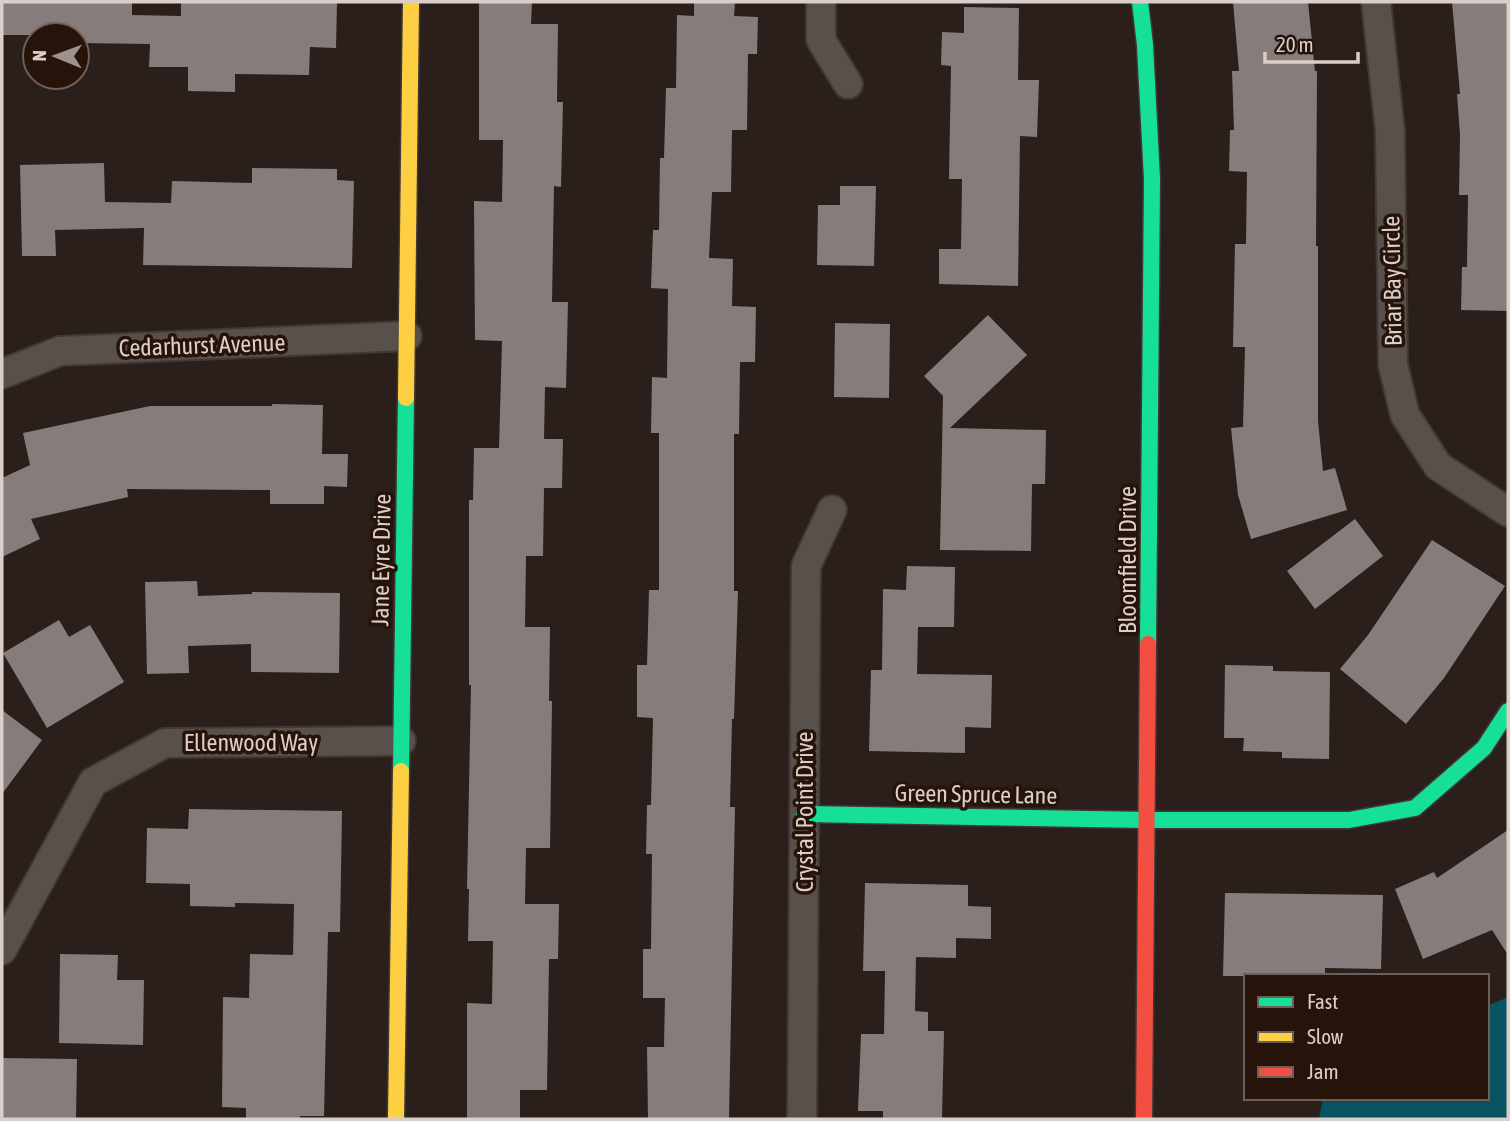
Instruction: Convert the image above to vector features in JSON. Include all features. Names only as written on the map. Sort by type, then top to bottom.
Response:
[{"type":"street","name":"Jane Eyre Drive","points":[[396,1119],[411,2]]},
{"type":"street","points":[[821,2],[821,40],[848,84]]},
{"type":"street","name":"Bloomfield Drive","points":[[1140,2],[1152,179],[1144,1119]]},
{"type":"street","name":"Briar Bay Circle","points":[[1376,2],[1390,131],[1393,365],[1405,415],[1438,466],[1508,512]]},
{"type":"street","name":"Cedarhurst Avenue","points":[[2,374],[60,351],[407,336]]},
{"type":"street","name":"Crystal Point Drive","points":[[802,1119],[806,566],[832,510]]},
{"type":"street","points":[[1147,820],[1349,820],[1415,808],[1484,748],[1508,711]]},
{"type":"street","name":"Ellenwood Way","points":[[2,950],[93,782],[165,743],[401,741]]},
{"type":"street","name":"Green Spruce Lane","points":[[804,814],[1147,820]]},
{"type":"water","points":[[1508,997],[1508,1119],[1319,1119],[1323,1100],[1489,1100],[1489,1005]]},
{"type":"building","points":[[2,2],[132,2],[132,15],[181,16],[181,2],[337,2],[336,48],[310,47],[309,75],[235,74],[235,92],[188,91],[188,67],[149,67],[150,44],[91,43],[91,21],[21,21],[21,35],[2,35]]},
{"type":"building","points":[[479,2],[532,2],[531,24],[558,24],[557,102],[563,102],[561,187],[554,186],[552,302],[568,302],[566,388],[545,387],[544,439],[563,439],[562,488],[544,488],[543,556],[526,556],[525,627],[550,627],[549,701],[552,701],[550,848],[526,848],[525,904],[559,904],[558,959],[549,959],[547,1090],[520,1090],[520,1119],[467,1119],[467,1003],[492,1004],[493,941],[468,941],[471,685],[469,500],[473,500],[474,448],[499,448],[502,341],[475,340],[474,201],[502,202],[503,140],[479,140]]},
{"type":"building","points":[[694,2],[735,2],[734,16],[758,17],[757,54],[748,54],[747,130],[732,130],[731,192],[712,192],[709,258],[733,259],[732,306],[756,307],[755,362],[740,362],[739,434],[734,434],[734,591],[738,591],[730,807],[735,807],[729,1119],[648,1119],[647,1047],[664,1047],[665,998],[643,998],[643,949],[651,949],[652,854],[646,854],[647,805],[651,805],[653,718],[637,717],[637,665],[647,665],[649,590],[659,590],[659,433],[651,433],[652,377],[667,378],[668,289],[651,288],[653,230],[659,230],[660,158],[664,158],[666,88],[676,88],[677,15],[694,16]]},
{"type":"building","points":[[1233,2],[1308,2],[1317,71],[1318,421],[1323,471],[1335,468],[1347,510],[1251,539],[1238,495],[1231,428],[1243,427],[1245,347],[1233,347],[1235,244],[1246,244],[1247,172],[1229,171],[1230,130],[1234,130],[1232,71],[1239,71]]},
{"type":"building","points":[[1452,2],[1508,2],[1508,311],[1461,310],[1462,267],[1467,267],[1468,195],[1459,195],[1460,135],[1457,94],[1460,94]]},
{"type":"building","points":[[964,7],[1019,8],[1018,80],[1039,80],[1037,137],[1020,136],[1018,286],[939,284],[939,249],[961,249],[962,179],[949,179],[951,66],[941,65],[942,32],[964,33]]},
{"type":"building","points":[[104,163],[105,202],[171,203],[172,181],[252,183],[252,168],[337,169],[337,180],[354,181],[352,268],[143,265],[144,228],[55,230],[56,256],[22,256],[20,165]]},
{"type":"building","points":[[840,186],[876,186],[874,266],[817,265],[818,205],[840,205]]},
{"type":"building","points":[[988,315],[1027,355],[950,428],[1046,430],[1045,484],[1032,484],[1031,551],[940,550],[943,396],[924,376]]},
{"type":"building","points":[[835,323],[890,324],[889,398],[834,397]]},
{"type":"building","points":[[323,405],[322,454],[348,454],[347,487],[324,486],[324,504],[270,504],[270,490],[127,489],[128,497],[31,519],[40,539],[2,557],[2,478],[30,465],[23,433],[150,406]]},
{"type":"building","points":[[1355,519],[1383,556],[1315,609],[1287,571]]},
{"type":"building","points":[[1432,540],[1505,586],[1444,678],[1406,724],[1340,669],[1368,635]]},
{"type":"building","points":[[907,566],[955,567],[954,627],[918,627],[917,674],[992,675],[991,728],[965,727],[965,753],[869,751],[871,670],[882,670],[883,589],[906,590]]},
{"type":"building","points":[[197,581],[198,596],[252,592],[340,593],[339,673],[251,672],[251,644],[188,646],[189,673],[147,674],[145,582]]},
{"type":"building","points":[[59,620],[69,637],[90,625],[124,682],[47,728],[3,653]]},
{"type":"building","points":[[1225,665],[1273,666],[1273,671],[1330,672],[1329,759],[1282,758],[1282,752],[1243,751],[1244,738],[1224,738]]},
{"type":"building","points":[[2,710],[42,740],[2,794]]},
{"type":"building","points":[[189,809],[342,811],[340,932],[328,932],[324,1116],[246,1119],[246,1108],[222,1107],[223,997],[249,998],[250,954],[293,955],[294,904],[235,903],[235,907],[190,906],[190,884],[146,883],[147,828],[188,829]]},
{"type":"building","points":[[1508,830],[1508,955],[1492,930],[1423,959],[1395,889],[1434,872],[1437,878]]},
{"type":"building","points":[[865,883],[968,885],[968,906],[991,907],[991,939],[956,938],[956,958],[916,957],[915,1011],[928,1012],[928,1031],[944,1031],[942,1119],[883,1119],[883,1111],[858,1111],[861,1034],[884,1034],[885,971],[863,971]]},
{"type":"building","points":[[1225,893],[1383,895],[1381,969],[1325,968],[1325,974],[1223,976]]},
{"type":"building","points":[[60,954],[118,955],[117,980],[144,980],[143,1045],[59,1043]]},
{"type":"building","points":[[2,1058],[77,1059],[76,1119],[2,1119]]},
{"type":"traffic: fast","points":[[1140,2],[1152,179],[1148,644]]},
{"type":"traffic: fast","points":[[401,771],[406,398]]},
{"type":"traffic: fast","points":[[804,814],[1147,820],[1349,820],[1415,808],[1484,748],[1508,711]]},
{"type":"traffic: slow","points":[[406,398],[411,2]]},
{"type":"traffic: slow","points":[[396,1119],[401,771]]},
{"type":"traffic: jam","points":[[1144,1119],[1148,644]]}]
